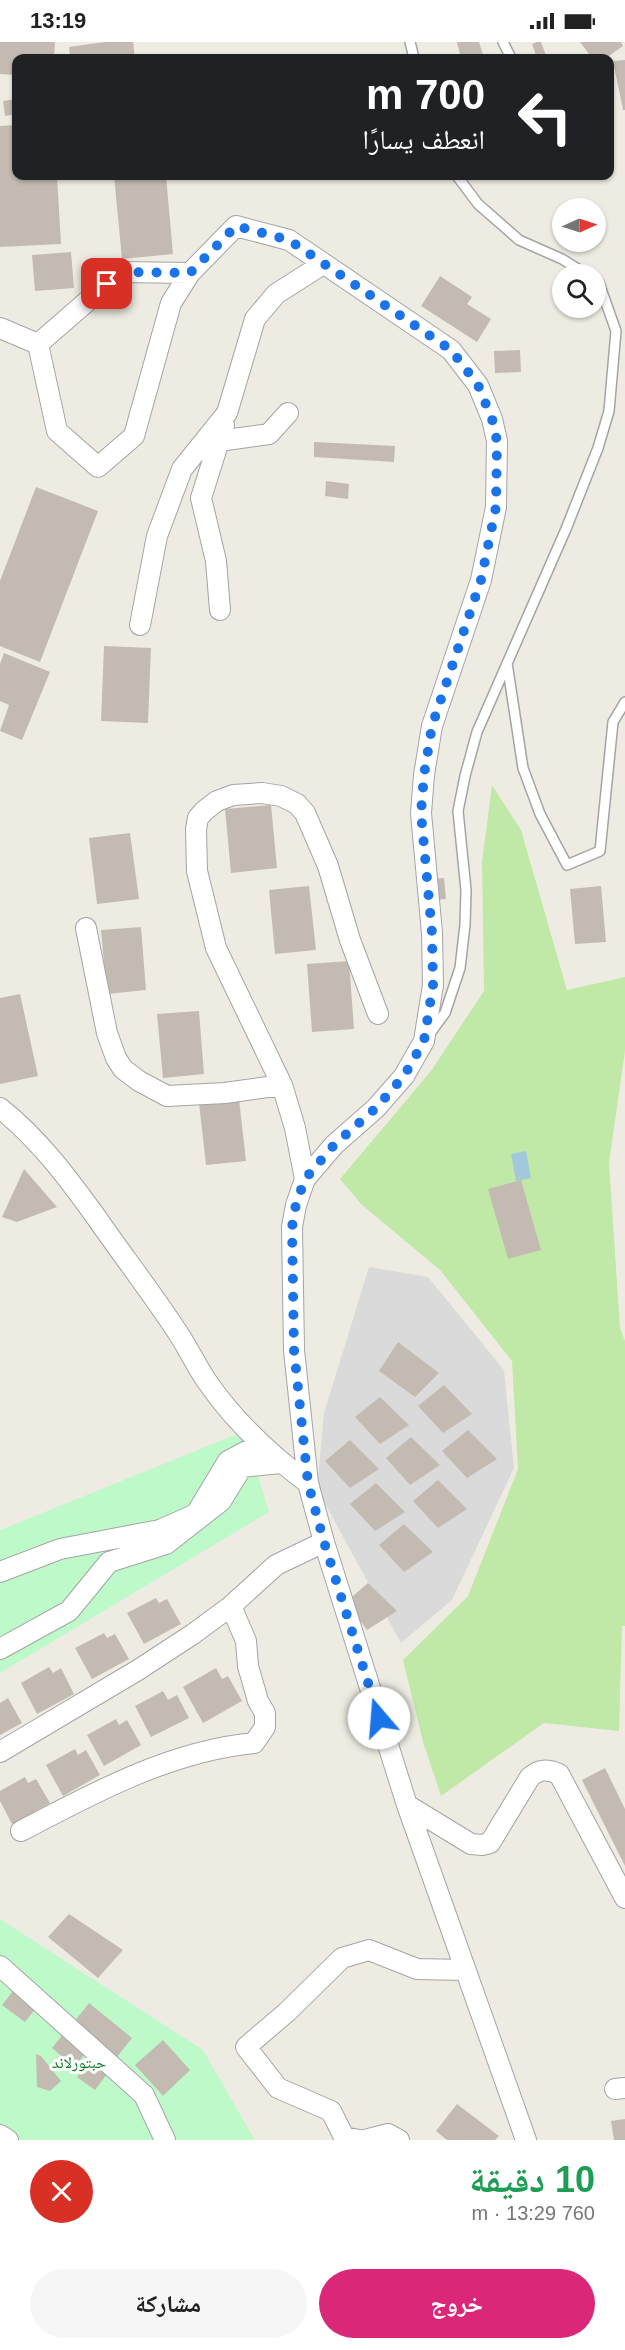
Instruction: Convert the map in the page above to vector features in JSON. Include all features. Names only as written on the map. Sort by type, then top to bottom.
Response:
[{"type":"street","points":[[38,344],[57,431],[98,468],[134,436],[171,303],[190,273],[236,226],[289,240],[451,350],[478,385],[492,419],[497,441],[496,507],[481,580],[432,726],[424,775],[421,813],[432,933],[433,985],[424,1041],[404,1076],[376,1108],[334,1145],[305,1179],[296,1204],[292,1227],[294,1350],[308,1483],[324,1542],[407,1805],[526,2140]]},
{"type":"street","points":[[220,610],[216,561],[201,498],[255,319],[276,294],[323,264]]},
{"type":"street","points":[[38,344],[121,272],[190,273]]},
{"type":"street","points":[[0,328],[38,344]]},
{"type":"street","points":[[140,625],[157,536],[182,469],[227,413]]},
{"type":"street","points":[[219,441],[269,434],[288,413]]},
{"type":"street","points":[[305,1179],[295,1128],[282,1085],[216,948],[197,871],[195,844],[198,818],[217,801],[233,795],[262,793],[281,796],[297,804],[305,813],[328,866],[350,940],[378,1014]]},
{"type":"street","points":[[86,928],[107,1033],[116,1058],[123,1069],[139,1081],[167,1096],[225,1093],[282,1085]]},
{"type":"street","points":[[0,1108],[21,1125],[72,1184],[179,1334],[208,1382],[260,1444],[308,1483]]},
{"type":"street","points":[[0,1572],[60,1549],[160,1530],[196,1514],[228,1461],[260,1444]]},
{"type":"street","points":[[0,1649],[69,1611],[109,1562],[166,1544],[221,1502],[242,1467],[281,1463]]},
{"type":"street","points":[[0,1752],[138,1670],[193,1634],[231,1605],[276,1565],[324,1542]]},
{"type":"street","points":[[21,1831],[168,1761],[200,1751],[254,1743],[266,1727],[265,1713],[258,1701],[248,1666],[246,1641],[231,1605]]},
{"type":"street","points":[[407,1805],[471,1844],[482,1845],[490,1843],[530,1776],[539,1770],[559,1774],[625,1898]]},
{"type":"street","points":[[358,2140],[344,2137],[331,2111],[278,2088],[246,2047],[287,2012],[342,1958],[369,1950],[417,1969],[465,1970]]},
{"type":"street","points":[[0,1966],[144,2095],[165,2140]]},
{"type":"street","points":[[365,2140],[388,2134],[399,2140]]},
{"type":"street","points":[[0,2135],[8,2140]]},
{"type":"lane","points":[[460,180],[478,204],[519,240],[570,264]]},
{"type":"lane","points":[[424,1041],[445,1013],[460,968],[466,890],[458,811],[477,732],[566,529],[598,448],[609,411],[616,331],[606,303]]},
{"type":"lane","points":[[507,663],[523,768],[540,814],[567,865],[600,851],[613,722],[625,702]]},
{"type":"shaded area","points":[[369,1267],[428,1277],[504,1370],[514,1468],[452,1600],[401,1643],[317,1489],[324,1413]]},
{"type":"green space","points":[[492,785],[521,830],[567,990],[625,977],[625,1051],[609,1163],[620,1328],[625,1341],[625,1626],[622,1626],[619,1731],[544,1723],[441,1796],[423,1742],[403,1660],[468,1596],[518,1469],[512,1361],[440,1270],[361,1204],[340,1179],[431,1071],[484,991],[482,862]]},
{"type":"green space","points":[[245,1431],[269,1512],[0,1673],[0,1530]]},
{"type":"green space","name":"حبتورلاند","points":[[0,1919],[203,2050],[255,2140],[0,2140]]},
{"type":"water","points":[[526,1151],[531,1178],[516,1181],[511,1154]]},
{"type":"building","points":[[0,42],[55,42],[54,54],[12,54],[12,75],[0,74]]},
{"type":"building","points":[[105,42],[133,42],[134,54],[70,54],[69,47]]},
{"type":"building","points":[[457,42],[479,42],[483,54],[460,54]]},
{"type":"building","points":[[541,42],[546,54],[536,54],[532,44]]},
{"type":"building","points":[[580,42],[621,42],[623,46],[612,54],[589,54]]},
{"type":"building","points":[[625,60],[625,110],[623,110],[614,61]]},
{"type":"building","points":[[12,100],[12,115],[5,116],[3,101]]},
{"type":"building","points":[[12,125],[12,180],[57,180],[61,244],[0,247],[0,126]]},
{"type":"building","points":[[114,180],[166,180],[173,254],[122,259]]},
{"type":"building","points":[[71,252],[74,288],[35,291],[32,255]]},
{"type":"building","points":[[440,276],[472,297],[467,304],[491,319],[477,342],[421,306]]},
{"type":"building","points":[[520,350],[521,372],[495,373],[494,351]]},
{"type":"building","points":[[314,442],[395,446],[394,462],[314,457]]},
{"type":"building","points":[[326,481],[349,484],[348,499],[325,496]]},
{"type":"building","points":[[36,487],[98,511],[40,662],[0,646],[0,581]]},
{"type":"building","points":[[104,646],[151,648],[148,723],[101,721]]},
{"type":"building","points":[[4,653],[50,672],[22,740],[0,731],[9,705],[0,701],[0,664]]},
{"type":"building","points":[[271,805],[277,868],[231,873],[225,809]]},
{"type":"building","points":[[130,833],[139,899],[97,904],[89,838]]},
{"type":"building","points":[[444,878],[446,899],[434,900],[432,879]]},
{"type":"building","points":[[309,886],[316,950],[275,954],[269,890]]},
{"type":"building","points":[[601,886],[606,942],[575,944],[570,889]]},
{"type":"building","points":[[141,927],[146,990],[107,994],[101,930]]},
{"type":"building","points":[[349,961],[354,1029],[312,1032],[307,964]]},
{"type":"building","points":[[20,994],[38,1076],[0,1084],[0,998]]},
{"type":"building","points":[[199,1011],[204,1074],[163,1078],[157,1014]]},
{"type":"building","points":[[239,1099],[246,1161],[206,1165],[199,1103]]},
{"type":"building","points":[[24,1169],[57,1207],[17,1222],[2,1217]]},
{"type":"building","points":[[521,1180],[541,1250],[508,1259],[488,1189]]},
{"type":"building","points":[[398,1342],[439,1373],[415,1397],[379,1371]]},
{"type":"building","points":[[444,1385],[472,1414],[443,1433],[418,1406]]},
{"type":"building","points":[[380,1397],[409,1425],[380,1444],[355,1417]]},
{"type":"building","points":[[468,1430],[497,1459],[467,1478],[442,1451]]},
{"type":"building","points":[[411,1437],[440,1465],[410,1485],[386,1458]]},
{"type":"building","points":[[350,1440],[379,1469],[350,1488],[325,1461]]},
{"type":"building","points":[[438,1480],[467,1509],[438,1528],[413,1501]]},
{"type":"building","points":[[376,1483],[405,1512],[375,1531],[350,1504]]},
{"type":"building","points":[[404,1524],[433,1552],[404,1572],[379,1545]]},
{"type":"building","points":[[368,1583],[397,1611],[367,1630],[346,1602]]},
{"type":"building","points":[[156,1598],[159,1603],[167,1599],[181,1624],[144,1644],[127,1613]]},
{"type":"building","points":[[104,1633],[107,1638],[115,1634],[129,1659],[92,1679],[75,1648]]},
{"type":"building","points":[[49,1667],[53,1673],[61,1668],[74,1694],[37,1714],[21,1683]]},
{"type":"building","points":[[216,1668],[222,1679],[228,1676],[242,1701],[203,1723],[183,1687]]},
{"type":"building","points":[[163,1691],[168,1700],[177,1695],[189,1718],[151,1737],[135,1706]]},
{"type":"building","points":[[8,1698],[22,1723],[0,1735],[0,1703]]},
{"type":"building","points":[[116,1719],[119,1725],[127,1720],[141,1745],[104,1766],[87,1735]]},
{"type":"building","points":[[75,1749],[78,1755],[86,1750],[100,1775],[63,1796],[46,1765]]},
{"type":"building","points":[[605,1768],[625,1809],[625,1866],[582,1780]]},
{"type":"building","points":[[25,1777],[28,1783],[36,1779],[50,1803],[12,1824],[0,1801],[0,1791]]},
{"type":"building","points":[[69,1914],[123,1950],[98,1978],[48,1937]]},
{"type":"building","points":[[13,1991],[36,2008],[25,2022],[2,2005]]},
{"type":"building","points":[[89,2003],[132,2038],[117,2057],[74,2022]]},
{"type":"building","points":[[64,2033],[87,2052],[74,2067],[52,2048]]},
{"type":"building","points":[[163,2040],[190,2070],[163,2096],[135,2065]]},
{"type":"building","points":[[36,2054],[41,2056],[61,2081],[50,2091],[37,2087]]},
{"type":"building","points":[[91,2059],[108,2073],[95,2090],[77,2077]]},
{"type":"building","points":[[457,2104],[499,2136],[495,2140],[447,2140],[436,2131]]},
{"type":"building","points":[[625,2119],[625,2140],[614,2140],[611,2121]]},
{"type":"route","points":[[107,284],[121,272],[190,273],[236,226],[289,240],[451,350],[478,385],[492,419],[497,441],[496,507],[481,580],[432,726],[424,775],[421,813],[422,842],[432,933],[433,985],[424,1041],[404,1076],[376,1108],[334,1145],[305,1179],[296,1204],[292,1227],[294,1350],[308,1483],[379,1718]]}]
